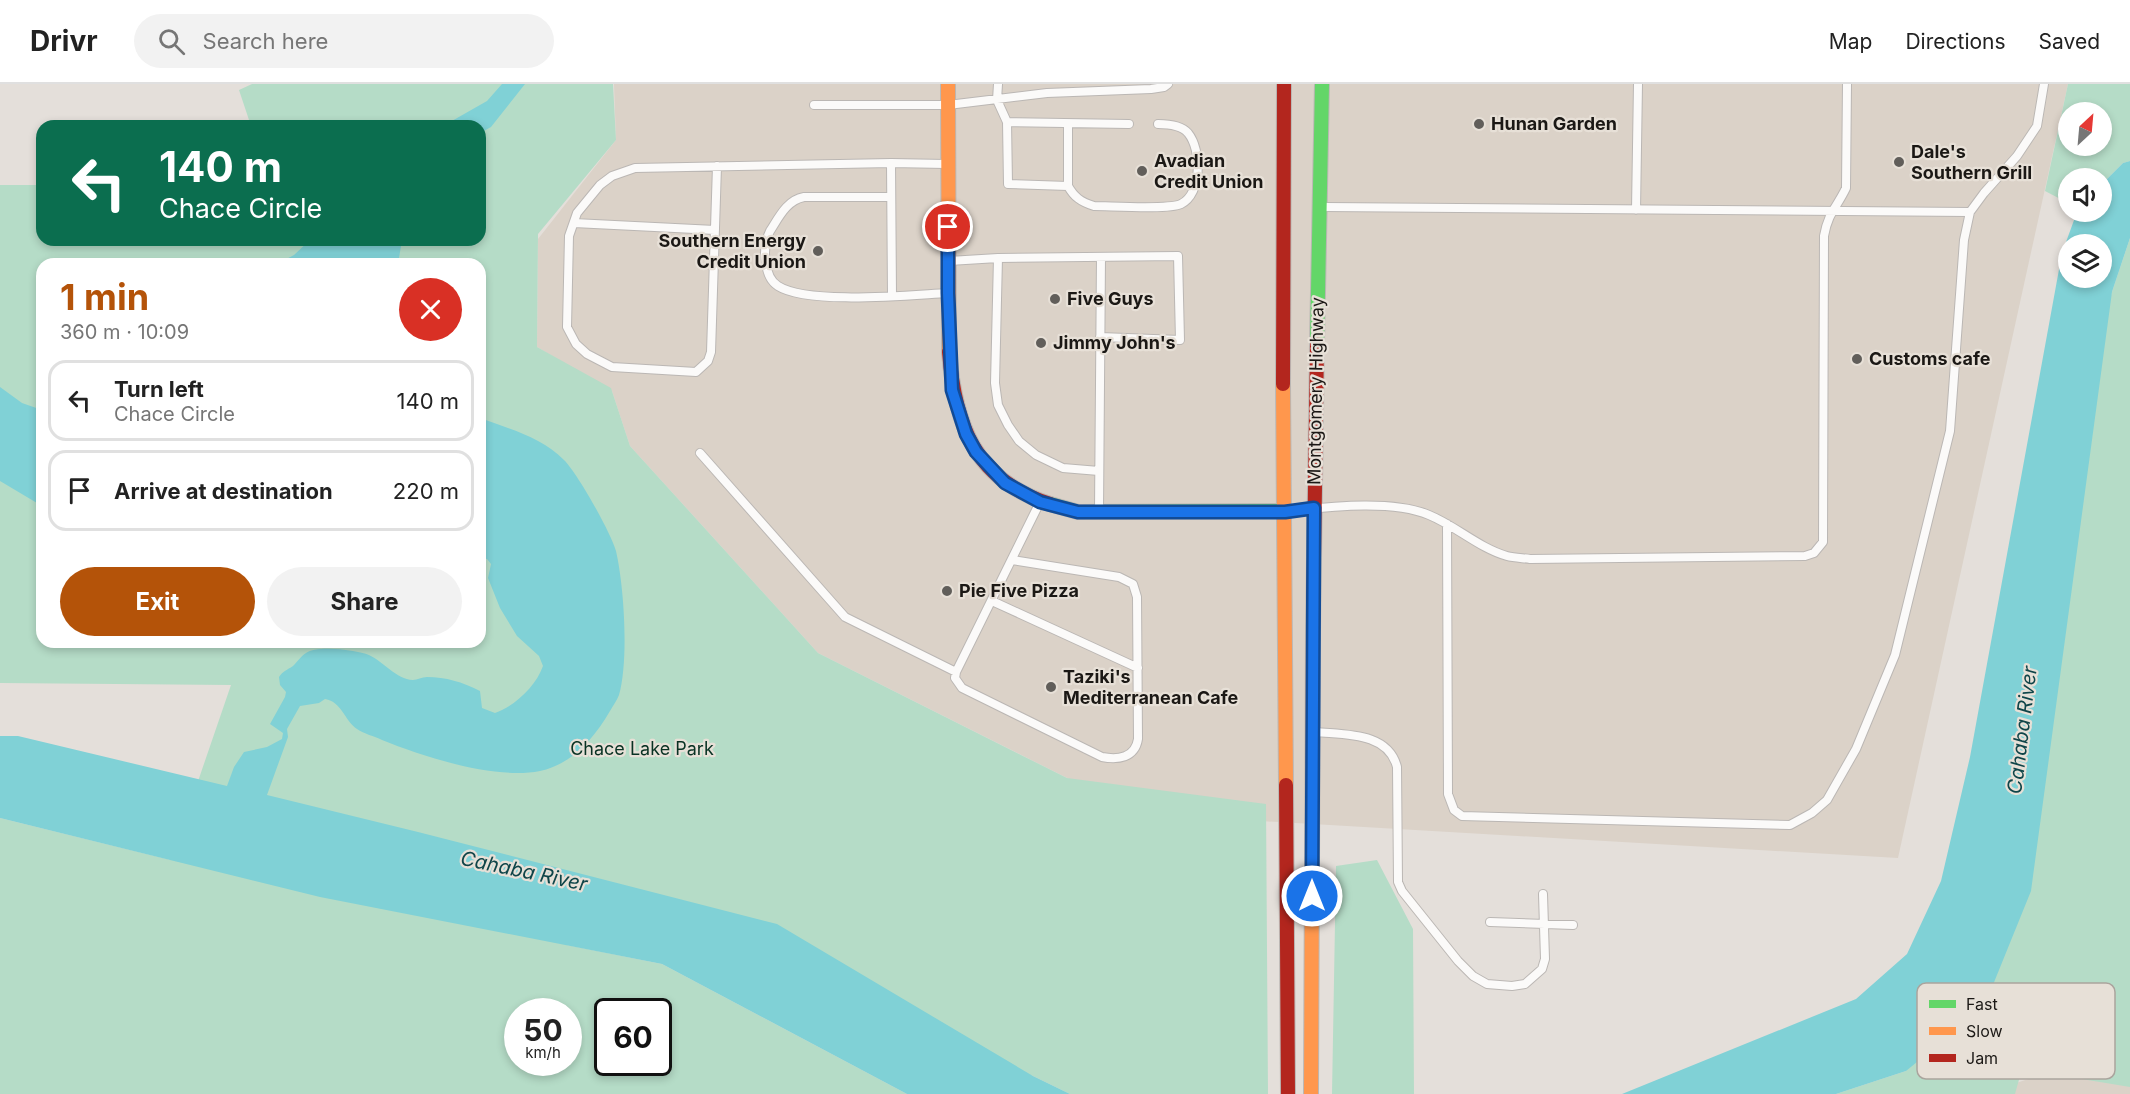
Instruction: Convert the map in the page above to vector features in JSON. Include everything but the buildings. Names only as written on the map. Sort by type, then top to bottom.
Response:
[{"type":"main road","points":[[948,84],[948,293],[952,390],[966,434],[976,452],[1005,483],[1040,502],[1078,512],[1285,512]]},
{"type":"main road","name":"Montgomery Highway","points":[[1284,84],[1288,1094]]},
{"type":"main road","name":"Montgomery Highway","points":[[1311,1094],[1314,508],[1322,84]]},
{"type":"lane","points":[[998,84],[997,100],[1007,122],[1008,184],[1068,186]]},
{"type":"lane","points":[[814,105],[948,105],[1047,93],[1151,89],[1168,84]]},
{"type":"lane","points":[[1636,210],[1638,84]]},
{"type":"lane","points":[[1285,512],[1314,508],[1399,507],[1429,515],[1491,550],[1509,557],[1530,559],[1805,556],[1814,553],[1822,542],[1824,236],[1826,222],[1845,188],[1846,84]]},
{"type":"lane","points":[[1447,524],[1448,794],[1454,810],[1462,816],[1769,825],[1790,825],[1812,813],[1827,800],[1856,749],[1895,655],[1950,431],[1964,240],[1970,213],[1984,193],[2017,156],[2037,126],[2044,84]]},
{"type":"lane","points":[[1007,122],[1129,124]]},
{"type":"lane","points":[[1068,124],[1068,186],[1073,194],[1083,202],[1094,206],[1179,205],[1192,194],[1196,184],[1196,152],[1188,133],[1178,127],[1158,124]]},
{"type":"lane","points":[[717,166],[711,352],[708,361],[696,372],[612,367],[587,354],[576,344],[567,327],[569,236],[577,213],[600,185],[612,176],[635,168],[717,166],[891,163],[948,164]]},
{"type":"lane","points":[[891,163],[892,296]]},
{"type":"lane","points":[[891,196],[796,198],[789,203],[766,241],[767,271],[772,281],[788,291],[812,296],[948,293]]},
{"type":"lane","points":[[1319,207],[1970,213]]},
{"type":"lane","points":[[574,224],[715,230]]},
{"type":"lane","points":[[948,261],[998,258],[1178,256],[1180,340],[1100,337]]},
{"type":"lane","points":[[1099,512],[1101,257]]},
{"type":"lane","points":[[998,258],[995,383],[998,405],[1013,433],[1036,456],[1063,468],[1099,471]]},
{"type":"lane","points":[[700,453],[845,617],[956,672]]},
{"type":"lane","points":[[1012,560],[1119,577],[1127,579],[1132,584],[1137,597],[1138,668],[1137,746],[1133,752],[1113,759],[1102,757],[962,688],[955,678],[1040,502]]},
{"type":"lane","points":[[992,601],[1138,668]]},
{"type":"lane","points":[[1313,732],[1357,736],[1374,741],[1387,748],[1394,756],[1397,767],[1398,882],[1423,917],[1473,976],[1487,984],[1512,986],[1525,984],[1542,969],[1545,959],[1543,894]]},
{"type":"lane","points":[[1490,922],[1573,925]]},
{"type":"shaded area","points":[[614,84],[2068,84],[2064,102],[2058,102],[2058,130],[1898,858],[1139,814],[818,653],[630,446],[612,391],[537,347],[538,239],[616,140]]},
{"type":"shaded area","points":[[2130,810],[2130,1094],[1984,1094],[2028,1079],[2115,1079],[2115,983],[2109,983]]},
{"type":"green space","name":"Chace Lake Park","points":[[252,84],[613,84],[616,140],[538,234],[537,347],[611,388],[630,446],[818,653],[1067,778],[1266,804],[1268,1094],[1070,1094],[1033,1076],[679,943],[567,945],[662,964],[907,1094],[0,1094],[0,818],[171,860],[231,685],[0,683],[0,185],[36,185],[36,246],[486,246],[486,120],[249,120],[239,90]]},
{"type":"green space","points":[[2068,84],[2130,84],[2130,161],[2123,163],[2112,174],[2112,168],[2058,168],[2058,198],[2045,191],[2058,131],[2058,156],[2112,156],[2112,102],[2064,102]]},
{"type":"green space","points":[[2130,238],[2130,1087],[2082,1079],[2115,1079],[2115,983],[1929,983],[2112,292]]},
{"type":"green space","points":[[1377,860],[1413,929],[1414,1094],[1332,1094],[1336,866]]},
{"type":"green space","points":[[1917,1029],[1917,1079],[2019,1079],[2015,1094],[1836,1094],[1906,1071]]},
{"type":"water","points":[[502,84],[525,84],[491,127],[486,130],[486,120],[454,120],[487,101]]},
{"type":"water","name":"Cahaba River","points":[[2130,161],[2130,238],[2112,292],[2031,891],[1994,983],[1917,983],[1917,1062],[1906,1071],[1836,1094],[1622,1094],[1856,999],[1907,954],[1941,881],[1970,757],[2058,275],[2058,288],[2112,288],[2112,234],[2069,234],[2073,222],[2112,222],[2112,174],[2123,163]]},
{"type":"water","points":[[304,246],[401,246],[399,258],[288,258]]},
{"type":"water","points":[[0,387],[22,403],[36,408],[36,502],[0,481]]},
{"type":"water","name":"Cahaba River","points":[[486,420],[525,434],[546,445],[564,460],[593,504],[616,551],[623,603],[625,643],[622,680],[616,701],[590,740],[572,756],[552,768],[522,773],[481,770],[439,760],[366,734],[353,725],[339,707],[325,699],[319,703],[300,706],[287,729],[288,737],[267,795],[777,924],[1033,1076],[1070,1094],[907,1094],[662,964],[320,897],[0,818],[0,736],[18,736],[227,786],[234,767],[244,752],[267,747],[282,739],[283,733],[270,724],[286,692],[280,685],[279,677],[304,654],[319,649],[356,651],[369,655],[407,679],[434,677],[460,683],[480,691],[482,708],[495,713],[503,710],[530,688],[543,666],[539,656],[517,636],[500,608],[488,578],[491,564],[487,559]]},
{"type":"traffic: fast","points":[[1317,344],[1322,84]]},
{"type":"traffic: fast","points":[[1050,504],[1078,512],[1285,511]]},
{"type":"traffic: slow","points":[[948,84],[949,352]]},
{"type":"traffic: slow","points":[[1283,384],[1286,785]]},
{"type":"traffic: slow","points":[[1311,1094],[1313,629]]},
{"type":"traffic: jam","points":[[1283,384],[1284,84]]},
{"type":"traffic: jam","points":[[1313,629],[1317,344]]},
{"type":"traffic: jam","points":[[949,352],[957,403],[973,446],[986,464],[1003,480],[1024,494],[1050,504]]},
{"type":"traffic: jam","points":[[1286,785],[1288,1094]]},
{"type":"place","name":"Hunan Garden","points":[[1479,124]]},
{"type":"place","name":"Dale's Southern Grill","points":[[1899,162]]},
{"type":"place","name":"Avadian Credit Union","points":[[1142,171]]},
{"type":"place","name":"Southern Energy Credit Union","points":[[818,251]]},
{"type":"place","name":"Five Guys","points":[[1055,299]]},
{"type":"place","name":"Jimmy John's","points":[[1041,343]]},
{"type":"place","name":"Customs cafe","points":[[1857,359]]},
{"type":"place","name":"Pie Five Pizza","points":[[947,591]]},
{"type":"place","name":"Taziki's Mediterranean Cafe","points":[[1051,687]]},
{"type":"route","points":[[948,227],[952,390],[957,411],[976,452],[1005,483],[1040,502],[1078,512],[1285,512],[1314,508],[1312,896]]}]
